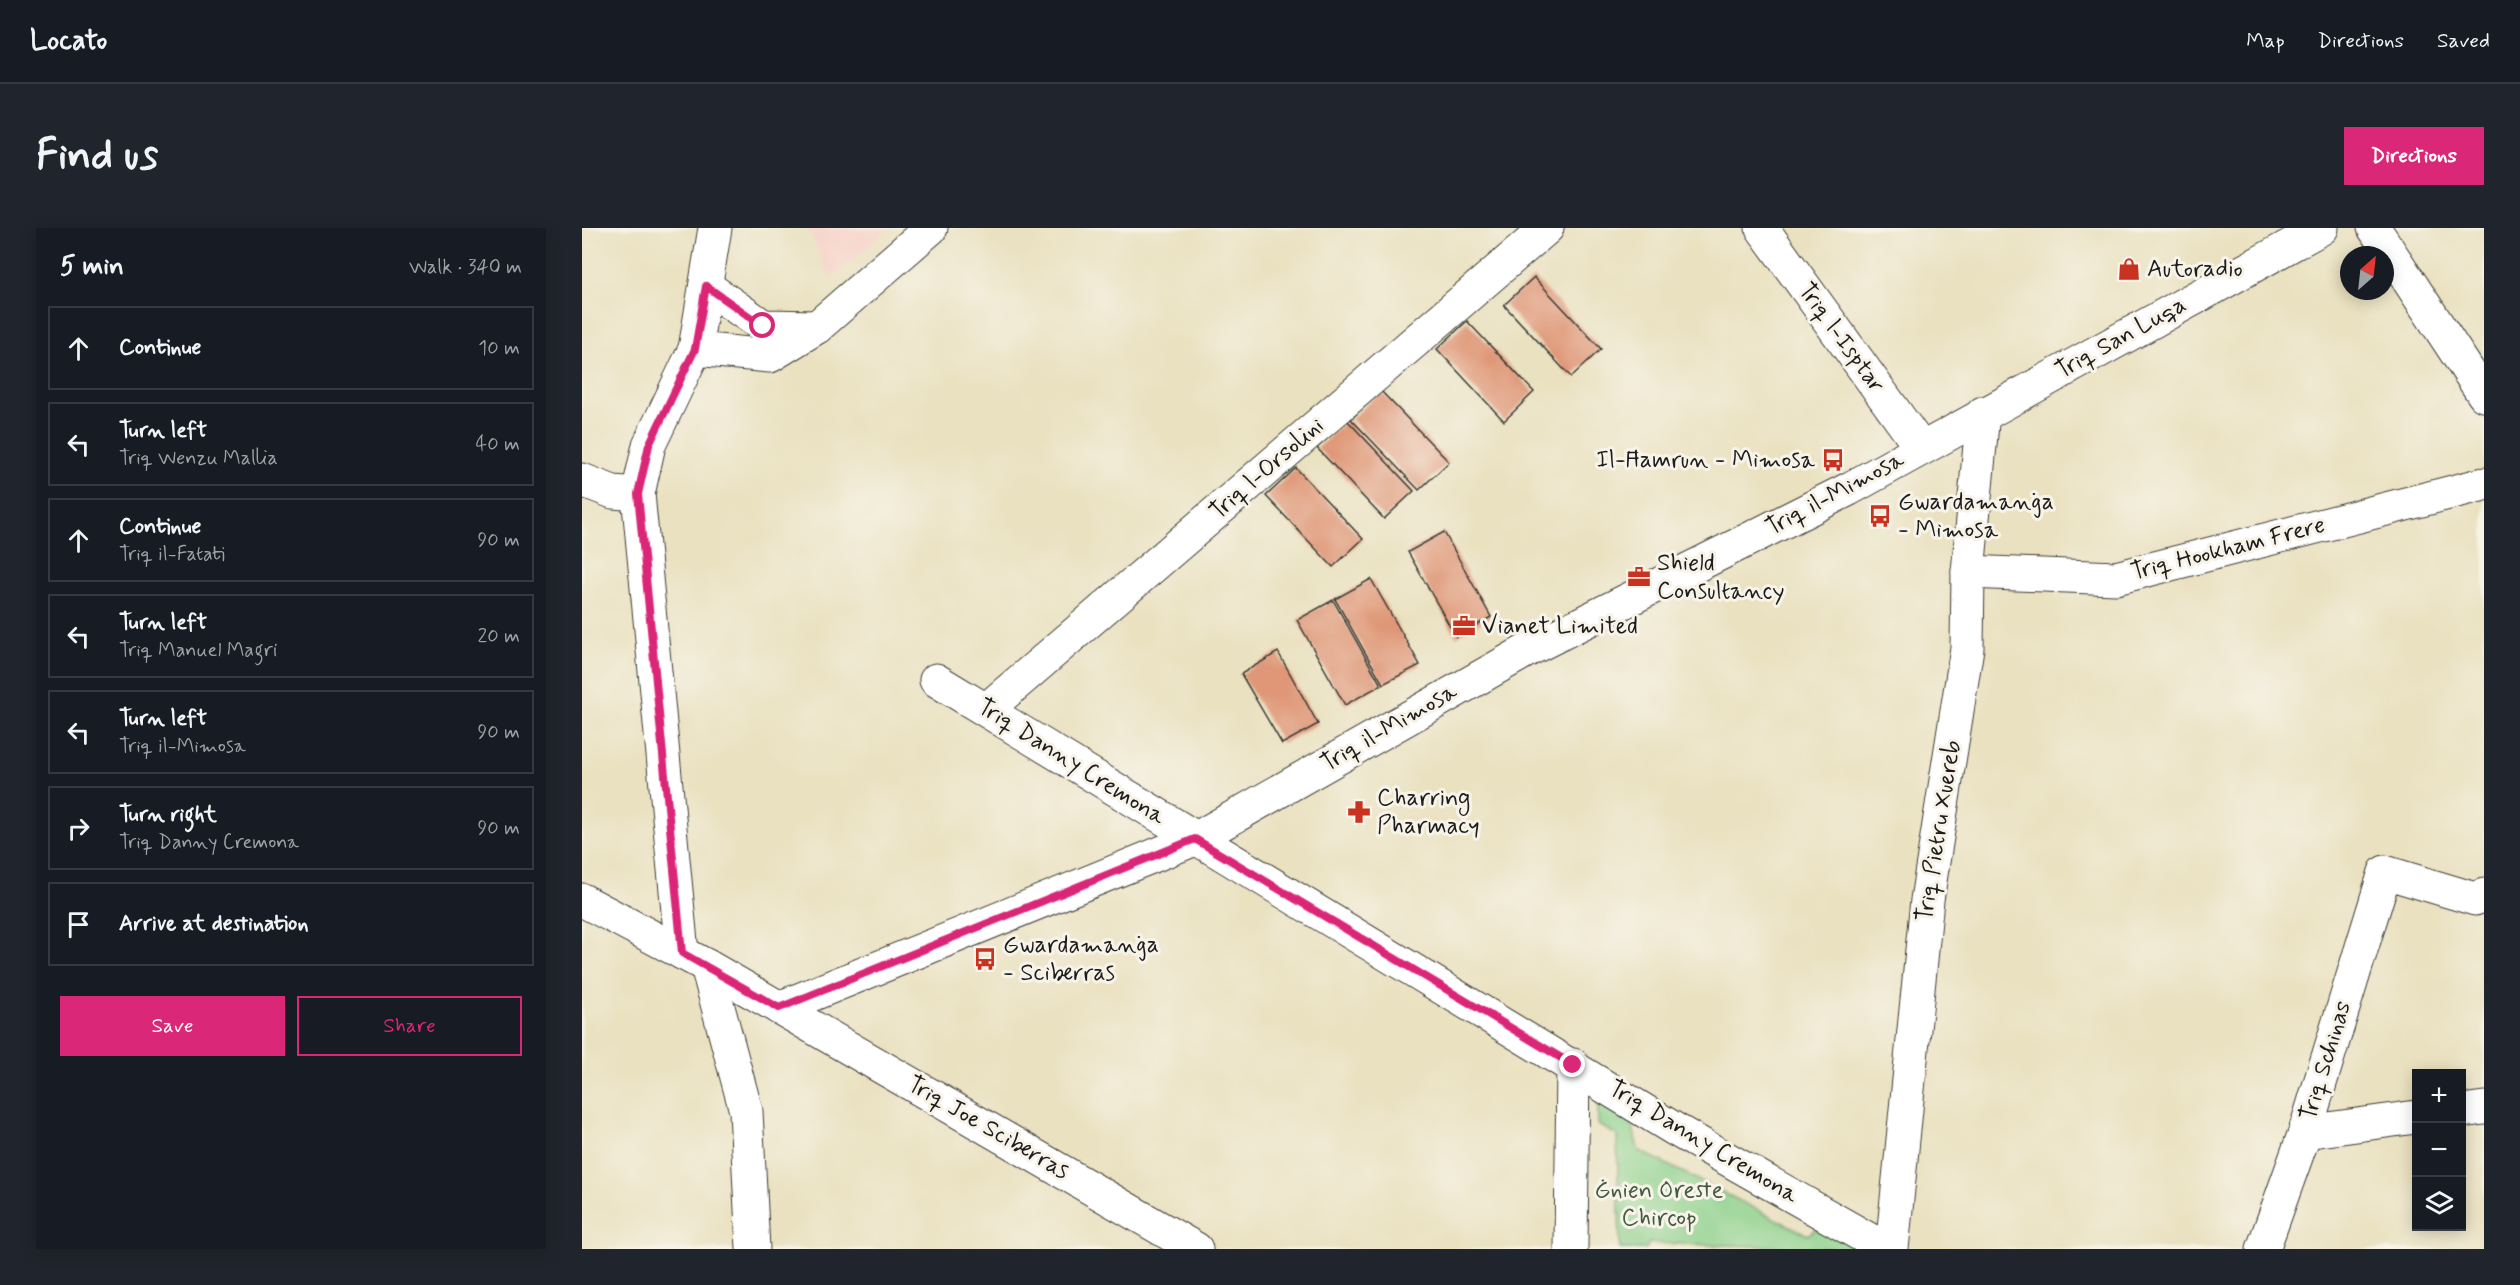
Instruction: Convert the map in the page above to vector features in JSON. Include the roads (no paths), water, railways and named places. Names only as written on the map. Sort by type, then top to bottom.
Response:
[{"type":"street","points":[[715,228],[695,349],[649,445],[638,494],[695,960],[746,1111],[753,1249]]},
{"type":"street","points":[[695,349],[770,356],[817,327],[931,228]]},
{"type":"street","name":"Triq l-Orsolini","points":[[986,710],[1547,228]]},
{"type":"street","name":"Triq l-Isptar","points":[[1762,228],[1920,448]]},
{"type":"street","name":"Triq San Luqa","points":[[1983,413],[2322,228]]},
{"type":"street","points":[[2374,228],[2484,395]]},
{"type":"street","points":[[706,286],[763,326],[817,327]]},
{"type":"street","name":"Triq il-Mimosa","points":[[779,1008],[1195,839],[1526,651],[1849,489],[1983,413]]},
{"type":"street","name":"Triq Pietru Xuereb","points":[[1892,1249],[1927,900],[1967,648],[1968,572],[1983,413]]},
{"type":"street","points":[[582,480],[613,492],[638,494]]},
{"type":"street","name":"Triq Hookham Frere","points":[[1968,572],[2116,578],[2484,484]]},
{"type":"street","name":"Triq Danny Cremona","points":[[936,680],[1677,1130],[1886,1249]]},
{"type":"street","name":"Triq Schinas","points":[[2263,1249],[2304,1132],[2385,872],[2475,899],[2484,895]]},
{"type":"street","name":"Triq Joe Sciberras","points":[[585,905],[695,960],[1196,1249]]},
{"type":"street","points":[[1571,1249],[1573,1065]]},
{"type":"street","points":[[2466,1110],[2484,1108]]},
{"type":"street","points":[[2304,1132],[2412,1118]]},
{"type":"place","name":"Autoradio","points":[[2129,269]]},
{"type":"place","name":"Il-Ħamrun - Mimosa","points":[[1833,460]]},
{"type":"place","name":"Gwardamanġa - Mimosa","points":[[1880,516]]},
{"type":"place","name":"Shield Consultancy","points":[[1639,577]]},
{"type":"place","name":"Vianet Limited","points":[[1464,626]]},
{"type":"place","name":"Charring Pharmacy","points":[[1359,812]]},
{"type":"place","name":"Gwardamanġa - Sciberras","points":[[985,959]]},
{"type":"park label","name":"Ġnien Oreste Chircop","points":[[1659,1204]]}]
